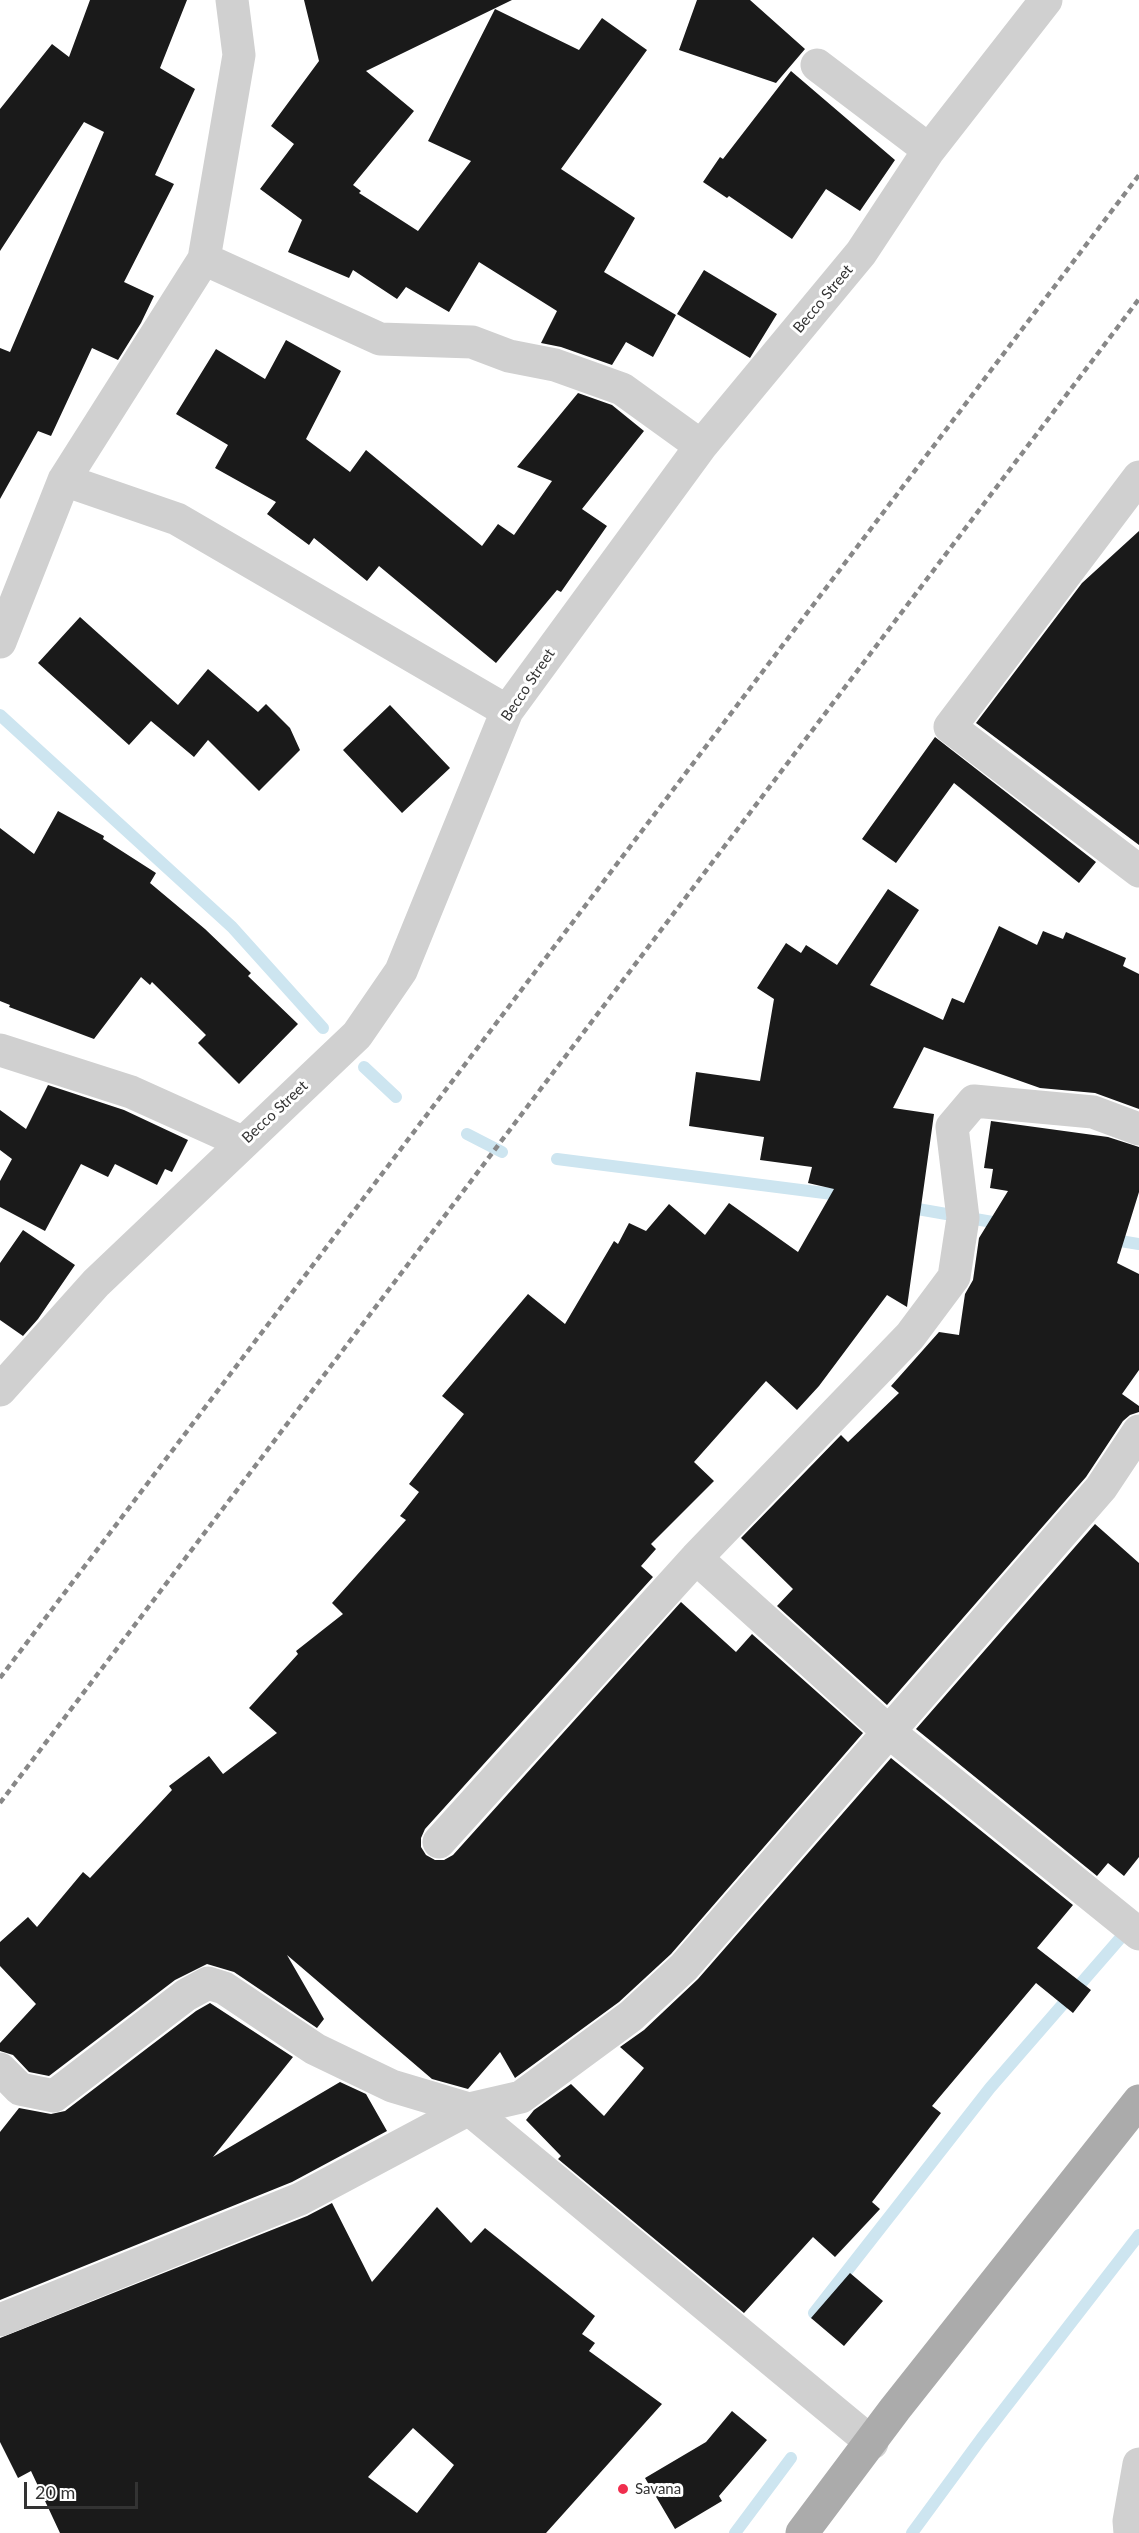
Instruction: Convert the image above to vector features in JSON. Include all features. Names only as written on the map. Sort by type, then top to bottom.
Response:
[{"type":"main road","points":[[802,2533],[872,2443],[895,2409],[1139,2101]]},
{"type":"street","points":[[0,642],[64,480],[204,259],[238,55],[232,0]]},
{"type":"street","name":"Becco Street","points":[[0,1390],[96,1283],[357,1035],[401,971],[507,711],[701,446],[861,253],[929,150],[1046,0]]},
{"type":"street","points":[[817,65],[929,150]]},
{"type":"street","points":[[204,259],[380,339],[472,342],[509,356],[555,365],[622,388],[701,446]]},
{"type":"street","points":[[1139,477],[950,727],[1139,871]]},
{"type":"street","points":[[64,480],[177,519],[507,711]]},
{"type":"street","points":[[0,1050],[131,1092],[242,1142]]},
{"type":"street","points":[[439,1842],[696,1558],[910,1336],[954,1277],[963,1218],[952,1127],[974,1101],[1093,1112],[1139,1129]]},
{"type":"street","points":[[0,2320],[300,2199],[469,2109],[521,2097],[631,2016],[684,1967],[1101,1488],[1139,1431]]},
{"type":"street","points":[[696,1558],[889,1732],[1139,1934]]},
{"type":"street","points":[[0,2069],[20,2089],[54,2096],[186,1995],[208,1983],[224,1988],[325,2054],[392,2086],[469,2109],[872,2443]]},
{"type":"street","points":[[1130,2533],[1129,2521],[1139,2464]]},
{"type":"building","points":[[90,0],[187,0],[160,68],[195,89],[155,175],[174,184],[124,282],[154,296],[141,323],[118,360],[92,348],[51,436],[38,431],[0,499],[0,348],[10,352],[104,132],[84,122],[0,251],[0,109],[52,44],[69,57]]},
{"type":"building","points":[[304,0],[512,0],[366,71],[414,111],[353,185],[361,191],[359,193],[418,231],[471,161],[428,141],[495,9],[579,50],[602,18],[647,50],[561,169],[635,218],[604,272],[676,315],[653,357],[626,342],[612,365],[561,347],[541,343],[557,311],[479,262],[449,312],[406,287],[397,299],[353,270],[349,278],[288,252],[302,220],[260,189],[294,144],[271,126],[319,61]]},
{"type":"building","points":[[697,0],[750,0],[805,49],[776,83],[679,50]]},
{"type":"building","points":[[791,71],[895,160],[860,211],[826,189],[792,239],[729,196],[727,198],[703,182],[720,157],[723,159]]},
{"type":"building","points":[[704,270],[777,314],[750,358],[677,314]]},
{"type":"building","points":[[286,340],[341,371],[306,439],[350,472],[366,450],[482,546],[498,524],[514,535],[552,481],[517,467],[578,393],[612,405],[644,431],[582,509],[607,526],[561,592],[557,590],[496,663],[379,566],[367,581],[314,538],[309,545],[267,514],[276,502],[215,468],[228,445],[176,414],[216,349],[265,379]]},
{"type":"building","points":[[1139,531],[1139,845],[976,723],[1082,583]]},
{"type":"building","points":[[80,617],[178,705],[208,669],[258,712],[266,704],[290,728],[300,750],[259,791],[208,740],[194,757],[151,721],[129,745],[38,663]]},
{"type":"building","points":[[390,705],[450,768],[402,813],[343,750]]},
{"type":"building","points":[[935,737],[1096,862],[1079,883],[954,783],[896,863],[862,839]]},
{"type":"building","points":[[58,811],[104,836],[103,839],[156,873],[150,883],[205,929],[251,973],[248,976],[298,1024],[239,1084],[198,1043],[206,1035],[152,982],[150,985],[141,977],[94,1039],[9,1007],[10,1005],[0,1001],[0,828],[34,854]]},
{"type":"building","points":[[888,889],[919,910],[870,985],[943,1020],[952,998],[964,1003],[999,926],[1037,945],[1043,931],[1063,939],[1066,932],[1126,958],[1123,966],[1139,974],[1139,1109],[1095,1093],[1040,1088],[924,1047],[893,1108],[934,1114],[907,1307],[887,1295],[819,1386],[797,1410],[766,1381],[694,1462],[714,1481],[651,1544],[656,1549],[641,1566],[653,1577],[425,1829],[421,1838],[421,1847],[426,1855],[435,1860],[444,1860],[453,1855],[681,1602],[736,1652],[752,1634],[863,1733],[671,1954],[619,2002],[515,2078],[500,2052],[468,2089],[432,2079],[287,1955],[324,2019],[317,2028],[234,1972],[207,1964],[175,1980],[49,2076],[29,2072],[13,2055],[0,2051],[0,2043],[36,2004],[0,1966],[0,1942],[28,1917],[37,1927],[83,1872],[90,1878],[172,1790],[169,1786],[209,1756],[223,1774],[277,1733],[249,1708],[298,1654],[296,1651],[343,1614],[332,1603],[406,1520],[400,1516],[419,1492],[409,1484],[464,1414],[442,1396],[528,1294],[565,1324],[614,1241],[618,1244],[629,1223],[646,1231],[669,1204],[705,1235],[729,1203],[798,1252],[834,1189],[808,1183],[812,1167],[760,1160],[764,1137],[689,1126],[696,1072],[760,1081],[774,999],[757,988],[786,943],[801,953],[806,945],[837,965]]},
{"type":"building","points":[[48,1085],[124,1110],[188,1140],[172,1172],[165,1169],[157,1185],[115,1164],[108,1177],[81,1164],[45,1231],[0,1207],[0,1181],[12,1159],[0,1150],[0,1110],[26,1129]]},
{"type":"building","points":[[991,1121],[1108,1137],[1139,1147],[1139,1192],[1117,1263],[1139,1274],[1139,1370],[1122,1394],[1139,1406],[1139,1412],[1123,1421],[1086,1477],[887,1705],[777,1606],[793,1589],[741,1538],[841,1435],[848,1442],[899,1393],[891,1386],[939,1332],[959,1335],[965,1294],[973,1280],[979,1238],[1008,1191],[990,1188],[993,1169],[984,1168]]},
{"type":"building","points":[[23,1230],[75,1265],[38,1319],[23,1336],[0,1320],[0,1263]]},
{"type":"building","points":[[1095,1524],[1139,1563],[1139,1857],[1124,1876],[1108,1863],[1097,1876],[916,1729]]},
{"type":"building","points":[[891,1758],[1073,1905],[1037,1948],[1091,1990],[1073,2013],[1036,1983],[932,2106],[941,2113],[872,2202],[880,2209],[835,2257],[813,2237],[744,2313],[558,2159],[561,2156],[526,2120],[534,2110],[571,2084],[604,2116],[644,2068],[620,2047],[644,2030],[698,1979]]},
{"type":"building","points":[[210,2003],[293,2057],[213,2157],[340,2082],[366,2094],[387,2131],[292,2182],[0,2300],[0,2132],[19,2108],[51,2114],[65,2111],[196,2011]]},
{"type":"building","points":[[332,2203],[372,2282],[437,2207],[471,2243],[485,2228],[595,2316],[582,2334],[595,2343],[589,2351],[662,2404],[546,2533],[60,2533],[31,2471],[18,2478],[0,2442],[0,2338],[307,2216]],"holes":[[[413,2428],[454,2465],[417,2513],[368,2477]]]},
{"type":"building","points":[[850,2273],[883,2301],[844,2346],[811,2318]]},
{"type":"building","points":[[732,2411],[767,2440],[719,2496],[722,2501],[675,2529],[645,2478],[706,2442]]},
{"type":"waterway","points":[[0,715],[232,927],[323,1028]]},
{"type":"waterway","points":[[364,1067],[396,1097]]},
{"type":"waterway","points":[[467,1134],[502,1152]]},
{"type":"waterway","points":[[557,1159],[848,1196]]},
{"type":"waterway","points":[[906,1207],[1004,1224]]},
{"type":"waterway","points":[[1108,1239],[1139,1244]]},
{"type":"waterway","points":[[814,2313],[990,2088],[1130,1927]]},
{"type":"waterway","points":[[912,2533],[981,2439],[1139,2235]]},
{"type":"waterway","points":[[735,2533],[791,2458]]},
{"type":"railway","points":[[0,1678],[1139,175]]},
{"type":"railway","points":[[0,1803],[1139,299]]},
{"type":"place","name":"Savana","points":[[623,2489]]}]
